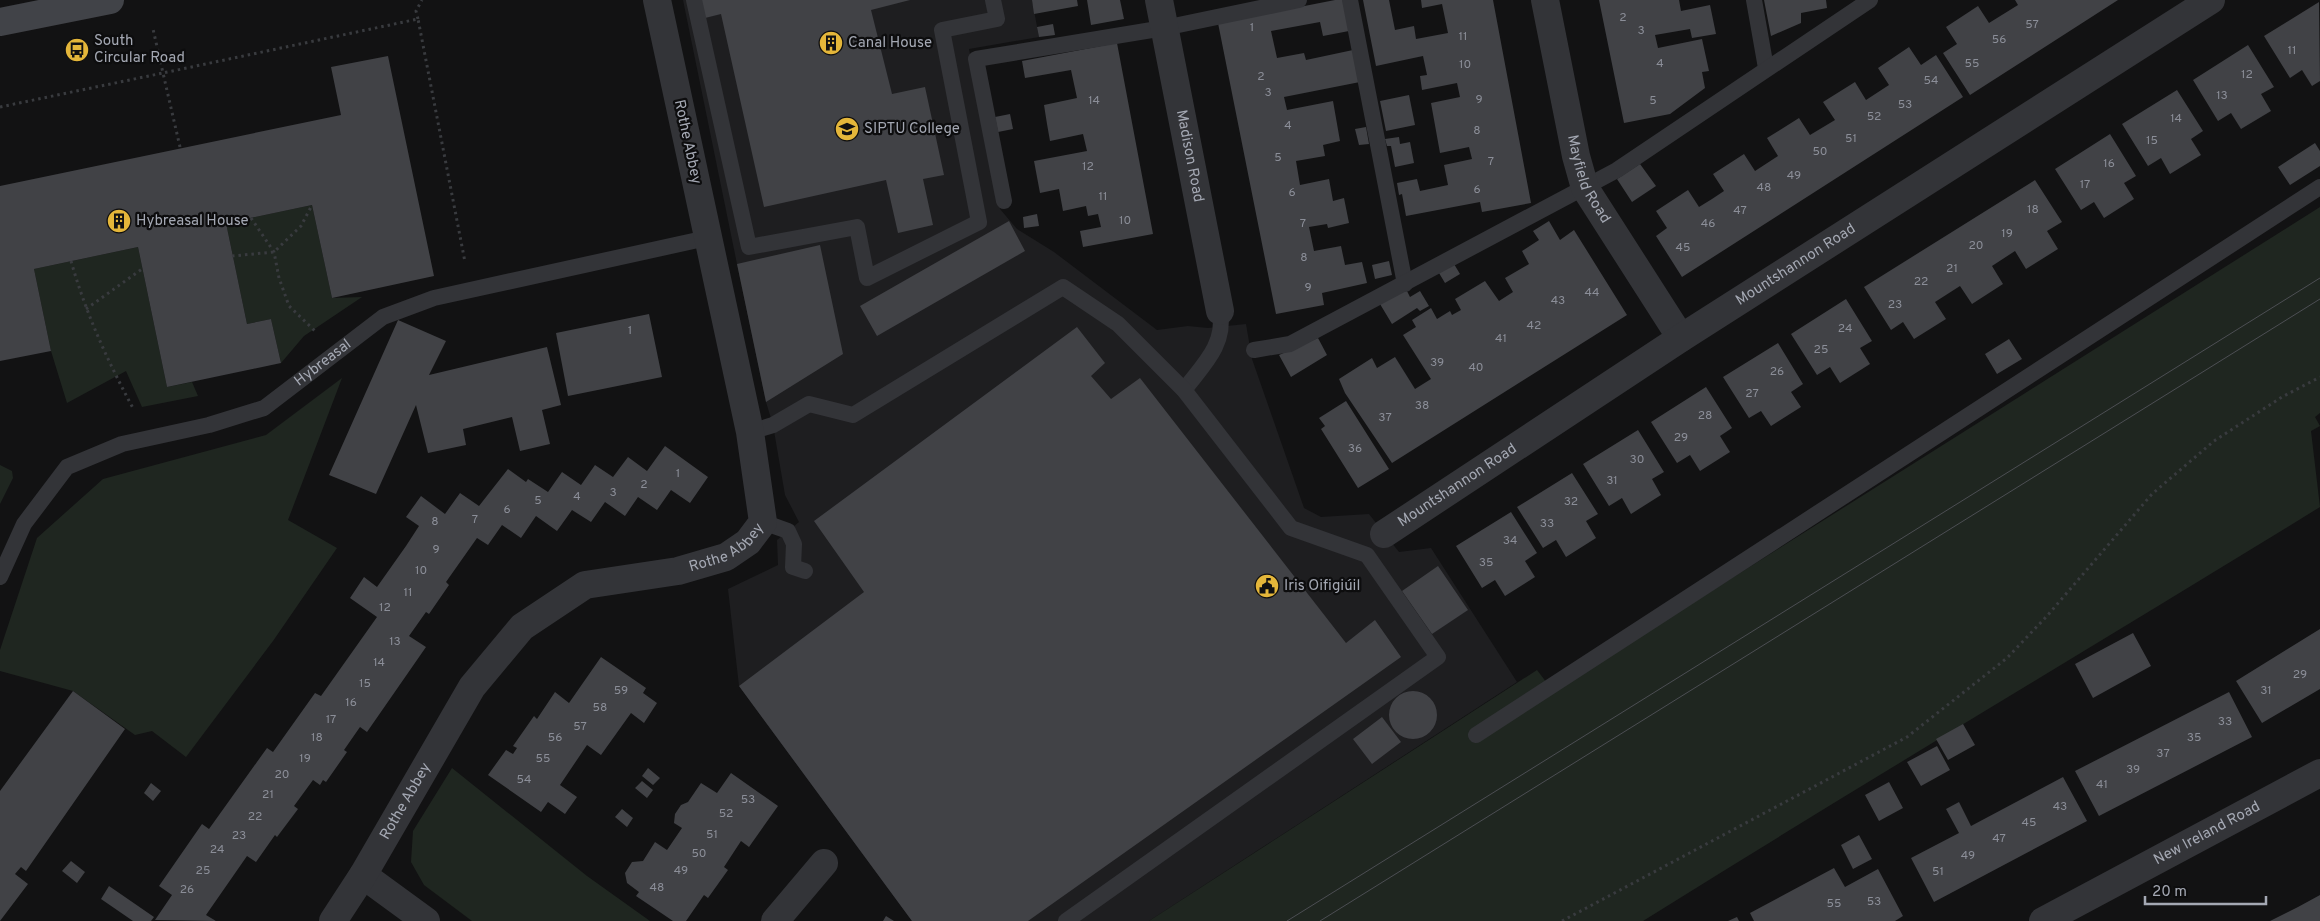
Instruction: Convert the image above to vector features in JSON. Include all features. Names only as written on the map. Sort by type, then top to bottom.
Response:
[{"type":"main road","points":[[0,22],[110,0]]},
{"type":"street","name":"Rothe Abbey","points":[[333,921],[363,876],[472,687],[522,627],[585,585],[678,571],[726,557],[748,542],[763,522],[750,432],[657,0]]},
{"type":"street","name":"Madison Road","points":[[1159,0],[1220,311]]},
{"type":"street","name":"Mayfield Road","points":[[1545,0],[1576,156],[1585,188],[1681,338]]},
{"type":"street","name":"Mountshannon Road","points":[[1384,534],[1681,338],[2211,0]]},
{"type":"street","name":"New Ireland Road","points":[[2043,921],[2320,774]]},
{"type":"street","points":[[775,921],[824,863]]},
{"type":"street","points":[[363,876],[426,921]]},
{"type":"lane","points":[[694,0],[749,248],[857,227],[866,278],[980,222],[942,30],[997,19],[993,0]]},
{"type":"lane","points":[[1004,201],[976,59],[1164,28],[1299,0]]},
{"type":"lane","points":[[1350,0],[1405,284]]},
{"type":"lane","points":[[1754,0],[1766,68]]},
{"type":"lane","points":[[1254,350],[1290,344],[1405,284],[1552,202],[1585,188],[1617,170],[1766,68],[1870,0]]},
{"type":"lane","points":[[1476,735],[2320,187]]},
{"type":"lane","name":"Hybreasal","points":[[0,577],[24,524],[67,466],[122,444],[209,425],[264,408],[383,317],[434,298],[707,238]]},
{"type":"lane","points":[[750,432],[773,425],[809,404],[853,414],[1064,287],[1118,324],[1184,390],[1291,528],[1367,555],[1438,658],[1066,921]]},
{"type":"lane","points":[[1184,390],[1216,348],[1222,326],[1220,311]]},
{"type":"lane","points":[[763,522],[788,531],[794,544],[793,567],[805,571]]},
{"type":"lane","points":[[1367,555],[1384,534]]},
{"type":"path","points":[[422,0],[416,12],[466,263]]},
{"type":"path","points":[[0,107],[418,19]]},
{"type":"path","points":[[153,29],[180,147]]},
{"type":"path","points":[[232,256],[274,252],[301,226],[312,205]]},
{"type":"path","points":[[251,218],[274,252],[279,278],[289,306],[322,338]]},
{"type":"path","points":[[71,262],[86,310],[110,367],[136,414]]},
{"type":"path","points":[[86,310],[142,269]]},
{"type":"path","points":[[1562,921],[1907,737],[2007,658],[2047,616],[2152,494],[2214,441],[2282,397],[2320,377]]},
{"type":"shaded area","points":[[683,0],[1032,0],[1039,37],[969,49],[1000,209],[1017,229],[1054,252],[1157,330],[1188,326],[1208,328],[1246,324],[1252,359],[1304,508],[1321,517],[1369,514],[1399,552],[1431,548],[1517,682],[1149,921],[912,921],[739,686],[728,589],[778,565],[777,540],[799,522],[785,495],[773,425],[766,402]]},
{"type":"shaded area","points":[[312,205],[332,298],[362,297],[304,336],[281,363],[271,319],[247,324],[226,223]]},
{"type":"shaded area","points":[[2320,207],[2320,413],[2315,417],[2320,426],[2311,431],[2320,507],[1643,921],[1149,921],[1537,670],[1553,691]]},
{"type":"shaded area","points":[[138,247],[167,387],[192,382],[198,396],[142,407],[126,371],[67,403],[51,351],[34,269]]},
{"type":"shaded area","points":[[342,378],[288,520],[337,548],[273,641],[186,757],[152,731],[135,735],[73,691],[0,671],[0,650],[37,538],[103,479],[266,435]]},
{"type":"shaded area","points":[[0,465],[12,471],[13,478],[0,504]]},
{"type":"shaded area","points":[[452,768],[587,876],[650,921],[472,921],[424,885],[411,862],[413,831]]},
{"type":"building","points":[[701,0],[910,0],[871,10],[892,94],[925,87],[944,175],[923,179],[933,225],[898,233],[886,180],[764,207],[721,14],[705,18]]},
{"type":"building","points":[[1032,0],[1077,0],[1078,6],[1034,14]]},
{"type":"building","points":[[1087,0],[1120,0],[1124,19],[1091,25]]},
{"type":"building","points":[[1343,0],[1349,31],[1323,36],[1320,22],[1271,31],[1277,58],[1304,53],[1306,60],[1353,50],[1360,82],[1284,97],[1287,110],[1333,101],[1340,141],[1323,145],[1325,156],[1296,161],[1300,185],[1329,179],[1333,201],[1344,198],[1349,223],[1328,228],[1327,224],[1309,227],[1314,251],[1341,246],[1345,265],[1362,262],[1367,283],[1322,293],[1324,305],[1276,314],[1218,23]]},
{"type":"building","points":[[1363,0],[1389,0],[1395,30],[1414,26],[1416,39],[1448,33],[1442,4],[1422,8],[1421,0],[1493,0],[1531,203],[1482,212],[1480,202],[1406,216],[1402,194],[1399,195],[1397,183],[1417,179],[1420,191],[1448,185],[1444,165],[1472,159],[1469,147],[1440,153],[1431,103],[1460,97],[1457,83],[1422,90],[1420,76],[1427,75],[1423,56],[1376,66]]},
{"type":"building","points":[[1599,0],[1679,0],[1681,11],[1710,5],[1716,34],[1692,38],[1690,29],[1655,35],[1658,48],[1702,39],[1709,71],[1702,72],[1705,88],[1670,114],[1624,123]]},
{"type":"building","points":[[1764,0],[1826,0],[1827,8],[1801,13],[1801,23],[1771,36]]},
{"type":"building","points":[[2015,0],[2118,0],[1970,95],[1943,53],[1957,44],[1946,27],[1978,6],[1989,23],[2018,5]]},
{"type":"building","points":[[2319,2],[2320,81],[2312,86],[2302,70],[2290,78],[2264,36]]},
{"type":"building","points":[[1053,24],[1055,35],[1039,37],[1037,27]]},
{"type":"building","points":[[1117,43],[1153,234],[1083,247],[1080,231],[1101,227],[1098,214],[1088,216],[1086,206],[1063,211],[1059,189],[1040,193],[1034,161],[1087,151],[1083,134],[1050,141],[1044,105],[1077,98],[1071,70],[1025,78],[1022,61]]},
{"type":"building","points":[[2248,45],[2274,87],[2261,94],[2271,111],[2241,129],[2231,113],[2218,121],[2193,80]]},
{"type":"building","points":[[1909,47],[1921,65],[1936,55],[1963,97],[1682,277],[1656,236],[1667,228],[1656,211],[1688,190],[1699,207],[1712,199],[1724,191],[1713,174],[1744,154],[1755,171],[1778,156],[1767,138],[1799,118],[1810,135],[1835,120],[1823,102],[1855,82],[1866,100],[1889,85],[1878,68]]},
{"type":"building","name":"Hybreasal House","points":[[388,56],[434,276],[332,298],[312,205],[226,223],[247,324],[271,319],[281,363],[167,387],[138,247],[34,269],[51,351],[0,361],[0,186],[341,115],[331,67]]},
{"type":"building","points":[[2177,90],[2203,131],[2191,139],[2201,155],[2170,174],[2161,158],[2148,166],[2122,124]]},
{"type":"building","points":[[1409,95],[1415,125],[1386,131],[1380,101]]},
{"type":"building","points":[[1010,114],[1013,129],[998,132],[995,117]]},
{"type":"building","points":[[1366,127],[1369,144],[1359,145],[1355,129]]},
{"type":"building","points":[[2110,134],[2136,176],[2124,183],[2134,199],[2104,218],[2094,202],[2081,210],[2055,169]]},
{"type":"building","points":[[1399,137],[1400,144],[1410,142],[1414,163],[1395,167],[1391,146],[1387,146],[1385,139]]},
{"type":"building","points":[[2315,143],[2320,151],[2320,166],[2290,185],[2278,167]]},
{"type":"building","points":[[1640,164],[1656,186],[1632,202],[1617,179]]},
{"type":"building","points":[[2035,180],[2062,222],[2047,231],[2058,249],[2026,269],[2015,251],[1992,266],[2003,284],[1972,304],[1960,286],[1935,302],[1946,319],[1914,339],[1903,322],[1891,330],[1864,287]]},
{"type":"building","points":[[1037,214],[1039,226],[1024,228],[1023,217]]},
{"type":"building","points":[[1009,221],[1025,251],[877,336],[860,306]]},
{"type":"building","points":[[1549,221],[1560,240],[1574,230],[1627,315],[1392,463],[1345,393],[1339,379],[1372,358],[1377,368],[1395,357],[1415,389],[1431,379],[1403,335],[1416,327],[1412,320],[1431,308],[1437,319],[1450,311],[1452,315],[1461,310],[1455,299],[1485,281],[1499,301],[1513,292],[1505,278],[1529,264],[1522,251],[1539,240],[1533,231]]},
{"type":"building","points":[[820,245],[843,354],[766,402],[737,264]]},
{"type":"building","points":[[1389,261],[1392,275],[1375,279],[1372,265]]},
{"type":"building","points":[[1454,264],[1460,274],[1445,283],[1439,273]]},
{"type":"building","points":[[1406,289],[1410,297],[1420,291],[1429,306],[1420,311],[1417,308],[1392,324],[1380,304]]},
{"type":"building","points":[[1846,299],[1872,341],[1860,348],[1870,364],[1840,383],[1830,367],[1817,375],[1791,334]]},
{"type":"building","points":[[649,314],[662,377],[568,396],[556,333]]},
{"type":"building","points":[[398,320],[446,341],[429,375],[547,347],[561,405],[542,410],[550,444],[520,451],[512,417],[463,429],[466,445],[428,453],[416,405],[376,494],[329,475]]},
{"type":"building","points":[[1077,327],[1105,363],[1091,376],[1111,399],[1140,378],[1346,643],[1375,620],[1401,657],[1028,921],[912,921],[739,686],[864,592],[814,521]]},
{"type":"building","points":[[1318,338],[1327,355],[1291,377],[1279,355]]},
{"type":"building","points":[[2009,339],[2022,359],[1997,374],[1985,354]]},
{"type":"building","points":[[1778,343],[1803,384],[1791,392],[1801,407],[1771,426],[1761,411],[1749,418],[1723,377]]},
{"type":"building","points":[[1706,387],[1732,428],[1720,436],[1730,452],[1700,471],[1690,455],[1677,463],[1651,422]]},
{"type":"building","points":[[1346,401],[1389,469],[1358,488],[1321,429],[1325,426],[1319,418]]},
{"type":"building","points":[[1638,430],[1664,472],[1652,479],[1661,495],[1631,514],[1622,498],[1609,506],[1583,464]]},
{"type":"building","points":[[665,446],[708,477],[690,503],[671,490],[657,510],[638,497],[625,516],[605,502],[591,522],[572,510],[557,531],[536,516],[521,538],[502,525],[488,545],[477,538],[446,582],[449,585],[429,614],[426,612],[409,636],[426,647],[367,732],[360,727],[344,750],[347,752],[326,782],[323,780],[320,785],[313,780],[294,806],[298,809],[277,837],[275,835],[256,862],[247,856],[206,915],[216,921],[155,920],[172,895],[159,886],[202,824],[209,829],[267,748],[273,752],[315,693],[321,696],[377,617],[350,598],[364,577],[377,587],[406,546],[419,526],[406,517],[421,496],[445,514],[460,493],[479,506],[508,469],[526,482],[528,479],[548,492],[562,472],[581,485],[595,465],[613,477],[628,457],[647,471]]},
{"type":"building","points":[[1572,473],[1598,514],[1586,521],[1596,538],[1566,557],[1556,540],[1543,548],[1517,507]]},
{"type":"building","points":[[1511,512],[1537,553],[1525,561],[1535,577],[1505,596],[1495,580],[1482,588],[1456,546]]},
{"type":"building","points":[[1438,566],[1468,610],[1432,634],[1402,591]]},
{"type":"building","points":[[2320,629],[2320,689],[2262,723],[2236,681]]},
{"type":"building","points":[[2133,633],[2151,666],[2093,698],[2075,664]]},
{"type":"building","points":[[601,657],[646,688],[643,693],[657,703],[644,723],[631,713],[601,755],[587,745],[560,785],[577,797],[565,814],[548,802],[541,812],[488,775],[506,750],[513,754],[517,748],[513,746],[534,716],[537,719],[555,692],[569,703]]},
{"type":"building","points":[[73,691],[125,729],[26,871],[21,867],[15,874],[28,884],[0,921],[0,791]]},
{"type":"building","points":[[1408,691],[1418,691],[1427,695],[1433,701],[1436,706],[1436,724],[1427,735],[1418,739],[1408,739],[1399,735],[1393,729],[1389,720],[1389,710],[1393,701],[1399,695]]},
{"type":"building","points":[[2229,692],[2252,737],[2099,816],[2075,771]]},
{"type":"building","points":[[1382,717],[1401,742],[1372,764],[1353,739]]},
{"type":"building","points":[[1963,724],[1975,745],[1948,760],[1936,739]]},
{"type":"building","points":[[1937,746],[1950,770],[1921,786],[1907,762]]},
{"type":"building","points":[[648,768],[660,778],[653,785],[642,776]]},
{"type":"building","points":[[731,773],[778,806],[749,847],[741,841],[724,867],[728,870],[708,898],[704,895],[686,921],[673,921],[636,896],[639,892],[627,883],[625,873],[632,862],[643,861],[655,842],[667,850],[682,828],[674,823],[675,814],[681,805],[688,802],[701,783],[717,793]]},
{"type":"building","points":[[2063,777],[2087,821],[1934,902],[1911,858],[1959,833],[1946,809],[1959,802],[1971,826]]},
{"type":"building","points":[[642,781],[653,790],[647,798],[635,788]]},
{"type":"building","points":[[1889,782],[1903,808],[1879,821],[1865,795]]},
{"type":"building","points":[[151,783],[161,791],[153,801],[144,793]]},
{"type":"building","points":[[622,809],[633,818],[627,827],[615,817]]},
{"type":"building","points":[[1859,835],[1872,859],[1853,869],[1841,845]]},
{"type":"building","points":[[71,861],[85,872],[77,883],[62,871]]},
{"type":"building","points":[[1834,868],[1845,887],[1878,869],[1903,916],[1895,921],[1754,921],[1750,913]]},
{"type":"building","points":[[109,886],[154,917],[151,921],[133,921],[101,899]]},
{"type":"building","points":[[2320,895],[2320,921],[2270,921],[2298,907]]},
{"type":"building","points":[[886,916],[894,921],[883,921]]},
{"type":"building","points":[[1737,917],[1739,921],[1728,921]]},
{"type":"tram line","points":[[1287,921],[2320,278]]},
{"type":"tram line","points":[[1320,921],[2320,299]]},
{"type":"place","name":"Canal House","points":[[831,43]]},
{"type":"place","name":"South Circular Road","points":[[77,50]]},
{"type":"place","name":"SIPTU College","points":[[847,129]]},
{"type":"place","name":"Hybreasal House","points":[[119,221]]},
{"type":"place","name":"Iris Oifigiúil","points":[[1267,586]]}]
